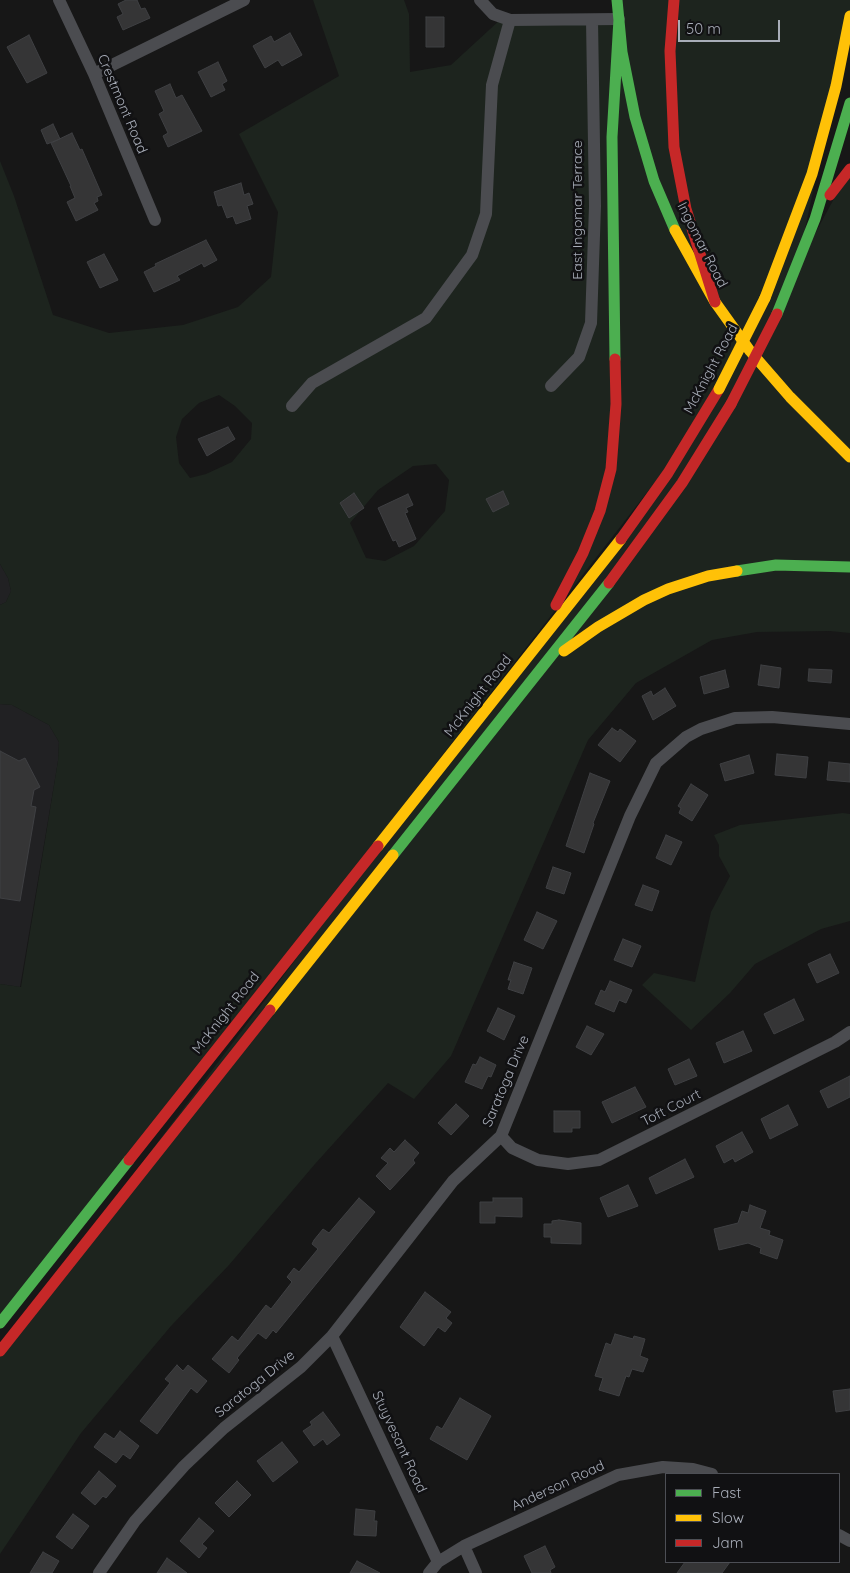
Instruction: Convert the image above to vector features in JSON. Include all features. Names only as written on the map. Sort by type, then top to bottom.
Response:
[{"type":"main road","name":"Ingomar Road","points":[[617,0],[628,84],[644,149],[654,180],[680,242],[715,302],[768,372],[850,457]]},
{"type":"main road","points":[[674,0],[670,52],[674,147],[686,209],[715,302]]},
{"type":"main road","name":"McKnight Road","points":[[0,1323],[528,657],[641,511],[694,432],[719,389],[765,298],[812,174],[836,86],[846,38],[846,13]]},
{"type":"main road","points":[[528,657],[583,554],[600,511],[611,468],[616,404],[612,129],[619,19]]},
{"type":"main road","points":[[0,1351],[542,667],[655,521],[707,444],[731,404],[777,314],[815,219],[850,103]]},
{"type":"main road","points":[[815,219],[850,169]]},
{"type":"main road","points":[[542,667],[578,640],[619,614],[668,589],[688,582],[728,571],[776,565],[850,567]]},
{"type":"street","name":"Crestmont Road","points":[[59,0],[94,74],[155,220]]},
{"type":"street","points":[[94,74],[244,0]]},
{"type":"street","points":[[480,0],[486,8],[506,19],[619,19]]},
{"type":"street","points":[[292,406],[312,383],[426,318],[472,255],[486,214],[492,85],[506,19]]},
{"type":"street","name":"East Ingomar Terrace","points":[[551,386],[579,357],[591,323],[595,206],[592,20]]},
{"type":"street","name":"Saratoga Drive","points":[[99,1573],[135,1521],[184,1466],[224,1428],[301,1367],[332,1336],[453,1182],[501,1136],[630,816],[656,763],[686,737],[701,729],[735,718],[772,717],[850,724]]},
{"type":"street","name":"Toft Court","points":[[501,1136],[512,1148],[538,1160],[568,1164],[599,1160],[835,1042],[850,1032]]},
{"type":"street","name":"Stuyvesant Road","points":[[332,1336],[438,1562]]},
{"type":"street","name":"Anderson Road","points":[[429,1573],[438,1562],[464,1546],[618,1475],[632,1471],[678,1467],[707,1473]]},
{"type":"street","points":[[464,1546],[476,1573]]},
{"type":"shaded area","points":[[313,0],[404,0],[409,14],[410,72],[451,65],[501,19],[618,19],[617,0],[850,0],[850,16],[797,267],[850,169],[850,633],[830,631],[757,632],[712,640],[636,683],[588,740],[451,1056],[414,1099],[388,1083],[315,1164],[229,1265],[171,1326],[81,1433],[0,1554],[0,1351],[694,432],[0,1323],[0,984],[21,987],[58,761],[59,742],[49,725],[12,705],[0,704],[0,605],[6,602],[11,591],[8,578],[0,564],[0,161],[14,196],[53,315],[109,333],[183,325],[238,307],[271,277],[278,212],[239,134],[339,76]],"holes":[[[219,395],[235,406],[252,423],[251,439],[232,462],[206,474],[190,478],[179,463],[176,437],[182,419],[199,403]],[[436,464],[449,480],[445,511],[414,546],[385,561],[366,558],[350,523],[378,490],[413,466]]]},
{"type":"shaded area","points":[[0,564],[8,578],[11,591],[6,602],[0,605]]},
{"type":"shaded area","points":[[0,704],[12,705],[49,725],[59,742],[58,761],[20,987],[0,984]]},
{"type":"shaded area","points":[[843,813],[850,814],[850,921],[821,929],[755,964],[730,993],[691,1030],[642,985],[654,973],[695,982],[711,912],[730,876],[719,856],[719,845],[714,835],[740,825]]},
{"type":"building","points":[[126,0],[137,0],[141,9],[145,8],[150,18],[123,30],[117,17],[123,14],[118,4]]},
{"type":"building","points":[[426,17],[444,17],[444,47],[426,47]]},
{"type":"building","points":[[290,33],[302,55],[282,66],[278,60],[265,68],[253,46],[271,36],[274,42]]},
{"type":"building","points":[[29,35],[47,73],[27,83],[7,47]]},
{"type":"building","points":[[218,62],[227,81],[222,84],[225,90],[211,97],[198,72]]},
{"type":"building","points":[[170,84],[176,98],[182,95],[202,131],[168,147],[163,136],[168,133],[159,114],[164,111],[155,91]]},
{"type":"building","points":[[53,124],[60,139],[47,144],[41,130]]},
{"type":"building","points":[[72,133],[80,150],[82,149],[102,195],[97,197],[98,201],[94,203],[98,210],[76,221],[67,202],[75,198],[51,143]]},
{"type":"building","points":[[241,183],[244,195],[249,193],[253,204],[247,206],[251,219],[236,224],[233,216],[227,218],[222,205],[218,206],[214,192]]},
{"type":"building","points":[[206,240],[217,260],[204,267],[202,263],[177,276],[180,280],[154,292],[144,272],[156,266],[155,264]]},
{"type":"building","points":[[104,254],[118,280],[100,288],[87,262]]},
{"type":"building","points":[[228,427],[235,439],[207,456],[198,439]]},
{"type":"building","points":[[503,491],[509,504],[493,512],[486,499]]},
{"type":"building","points":[[354,493],[364,508],[349,518],[340,503]]},
{"type":"building","points":[[408,494],[413,505],[406,508],[408,512],[405,513],[416,539],[399,547],[396,540],[393,541],[378,508]]},
{"type":"building","points":[[761,665],[781,668],[779,688],[758,685]]},
{"type":"building","points":[[809,669],[832,670],[831,683],[808,681]]},
{"type":"building","points":[[725,670],[729,687],[704,694],[700,677]]},
{"type":"building","points":[[665,688],[676,706],[653,720],[642,696],[651,691],[653,696]]},
{"type":"building","points":[[612,728],[618,732],[620,729],[636,741],[620,762],[598,745]]},
{"type":"building","points":[[0,751],[19,761],[25,758],[40,787],[34,790],[31,806],[36,807],[20,901],[0,898]]},
{"type":"building","points":[[777,754],[808,757],[806,778],[775,775]]},
{"type":"building","points":[[749,755],[754,773],[725,781],[720,764]]},
{"type":"building","points":[[829,762],[850,764],[850,782],[827,780]]},
{"type":"building","points":[[590,773],[610,781],[593,823],[584,853],[566,846]]},
{"type":"building","points":[[691,784],[708,795],[692,821],[679,813],[681,808],[678,806]]},
{"type":"building","points":[[666,835],[682,842],[671,865],[656,858]]},
{"type":"building","points":[[553,867],[571,873],[564,894],[546,888]]},
{"type":"building","points":[[643,885],[659,891],[652,911],[635,905]]},
{"type":"building","points":[[537,912],[557,921],[543,949],[524,940]]},
{"type":"building","points":[[623,939],[641,946],[632,967],[614,960]]},
{"type":"building","points":[[830,954],[839,973],[817,983],[808,964]]},
{"type":"building","points":[[514,962],[532,968],[523,994],[508,989],[511,980],[508,980]]},
{"type":"building","points":[[610,981],[632,990],[626,1003],[619,1000],[614,1012],[595,1004],[601,990],[605,992]]},
{"type":"building","points":[[794,999],[804,1020],[774,1034],[764,1014]]},
{"type":"building","points":[[498,1008],[515,1016],[504,1040],[487,1031]]},
{"type":"building","points":[[587,1026],[604,1034],[591,1055],[576,1047]]},
{"type":"building","points":[[743,1031],[752,1051],[724,1063],[716,1043]]},
{"type":"building","points":[[480,1057],[496,1065],[491,1077],[488,1076],[482,1089],[465,1082],[473,1064],[476,1065]]},
{"type":"building","points":[[689,1059],[697,1076],[675,1085],[668,1069]]},
{"type":"building","points":[[850,1076],[850,1097],[828,1108],[820,1091]]},
{"type":"building","points":[[635,1087],[646,1107],[612,1123],[602,1102]]},
{"type":"building","points":[[456,1104],[469,1116],[451,1135],[438,1123]]},
{"type":"building","points":[[788,1105],[798,1125],[770,1139],[761,1119]]},
{"type":"building","points":[[554,1111],[580,1111],[580,1128],[572,1128],[572,1132],[554,1132]]},
{"type":"building","points":[[742,1132],[753,1152],[735,1162],[733,1158],[724,1163],[716,1146]]},
{"type":"building","points":[[405,1140],[419,1153],[413,1160],[415,1163],[390,1190],[376,1176],[388,1163],[381,1158],[390,1148],[394,1152]]},
{"type":"building","points":[[685,1159],[694,1177],[656,1194],[649,1178]]},
{"type":"building","points":[[628,1185],[638,1206],[608,1217],[600,1198]]},
{"type":"building","points":[[359,1198],[375,1212],[276,1333],[273,1330],[266,1339],[258,1333],[237,1358],[239,1360],[229,1373],[212,1359],[232,1336],[238,1341],[266,1305],[271,1309],[292,1282],[287,1277],[294,1268],[299,1272],[318,1249],[312,1244],[314,1240],[323,1229],[329,1233]]},
{"type":"building","points":[[493,1198],[522,1198],[522,1217],[495,1216],[495,1223],[480,1223],[480,1202],[493,1202]]},
{"type":"building","points":[[750,1205],[766,1211],[760,1228],[770,1231],[769,1235],[783,1240],[777,1259],[760,1253],[761,1248],[748,1243],[719,1250],[714,1229],[738,1223],[742,1211],[748,1213]]},
{"type":"building","points":[[552,1221],[581,1223],[581,1244],[551,1243],[551,1237],[544,1237],[544,1224],[552,1224]]},
{"type":"building","points":[[425,1292],[451,1312],[446,1318],[452,1323],[445,1332],[438,1327],[424,1346],[400,1327]]},
{"type":"building","points":[[615,1334],[633,1339],[634,1336],[645,1339],[640,1356],[648,1359],[643,1372],[632,1369],[629,1377],[626,1376],[619,1396],[599,1390],[603,1378],[595,1376],[606,1343],[611,1345]]},
{"type":"building","points":[[177,1365],[183,1371],[188,1365],[207,1381],[197,1393],[191,1388],[157,1434],[140,1421],[170,1383],[165,1379]]},
{"type":"building","points":[[850,1389],[850,1410],[836,1412],[833,1391]]},
{"type":"building","points":[[460,1398],[491,1416],[467,1460],[430,1439],[437,1426],[442,1429]]},
{"type":"building","points":[[323,1412],[340,1435],[327,1445],[323,1439],[314,1446],[303,1431],[312,1425],[310,1422]]},
{"type":"building","points":[[120,1431],[139,1446],[130,1459],[123,1454],[116,1463],[94,1447],[105,1433],[114,1439]]},
{"type":"building","points":[[282,1442],[298,1462],[273,1482],[257,1461]]},
{"type":"building","points":[[99,1471],[116,1486],[106,1498],[103,1496],[95,1505],[81,1493]]},
{"type":"building","points":[[237,1481],[251,1495],[229,1517],[215,1503]]},
{"type":"building","points":[[356,1509],[375,1511],[374,1521],[377,1521],[376,1536],[354,1535]]},
{"type":"building","points":[[73,1514],[89,1526],[72,1549],[56,1537]]},
{"type":"building","points":[[199,1518],[214,1531],[202,1544],[207,1548],[199,1558],[180,1541]]},
{"type":"building","points":[[545,1546],[555,1567],[550,1570],[551,1573],[532,1573],[524,1556]]},
{"type":"building","points":[[43,1552],[59,1561],[52,1573],[30,1573]]},
{"type":"building","points":[[167,1558],[187,1573],[157,1573]]},
{"type":"building","points":[[357,1561],[380,1573],[350,1573]]},
{"type":"building","points":[[684,1563],[729,1563],[722,1573],[677,1573]]},
{"type":"traffic: fast","points":[[617,0],[622,52],[635,117],[654,181],[675,230]]},
{"type":"traffic: fast","points":[[615,359],[612,137],[619,19]]},
{"type":"traffic: fast","points":[[777,314],[815,219],[850,103]]},
{"type":"traffic: fast","points":[[737,571],[776,565],[850,567]]},
{"type":"traffic: fast","points":[[393,855],[609,583]]},
{"type":"traffic: fast","points":[[0,1323],[129,1160]]},
{"type":"traffic: slow","points":[[765,298],[812,174],[836,86],[850,16]]},
{"type":"traffic: slow","points":[[675,230],[715,302],[750,351],[790,397],[850,457]]},
{"type":"traffic: slow","points":[[719,389],[765,298]]},
{"type":"traffic: slow","points":[[378,846],[621,539]]},
{"type":"traffic: slow","points":[[564,651],[598,627],[644,600],[668,589],[708,576],[737,571]]},
{"type":"traffic: slow","points":[[270,1010],[393,855]]},
{"type":"traffic: jam","points":[[674,0],[670,51],[674,147],[686,209],[715,302]]},
{"type":"traffic: jam","points":[[830,195],[850,169]]},
{"type":"traffic: jam","points":[[731,404],[777,314]]},
{"type":"traffic: jam","points":[[556,605],[583,553],[600,511],[611,469],[616,404],[615,359]]},
{"type":"traffic: jam","points":[[621,539],[668,473],[719,389]]},
{"type":"traffic: jam","points":[[609,583],[682,483],[731,404]]},
{"type":"traffic: jam","points":[[129,1160],[378,846]]},
{"type":"traffic: jam","points":[[0,1351],[270,1010]]}]
